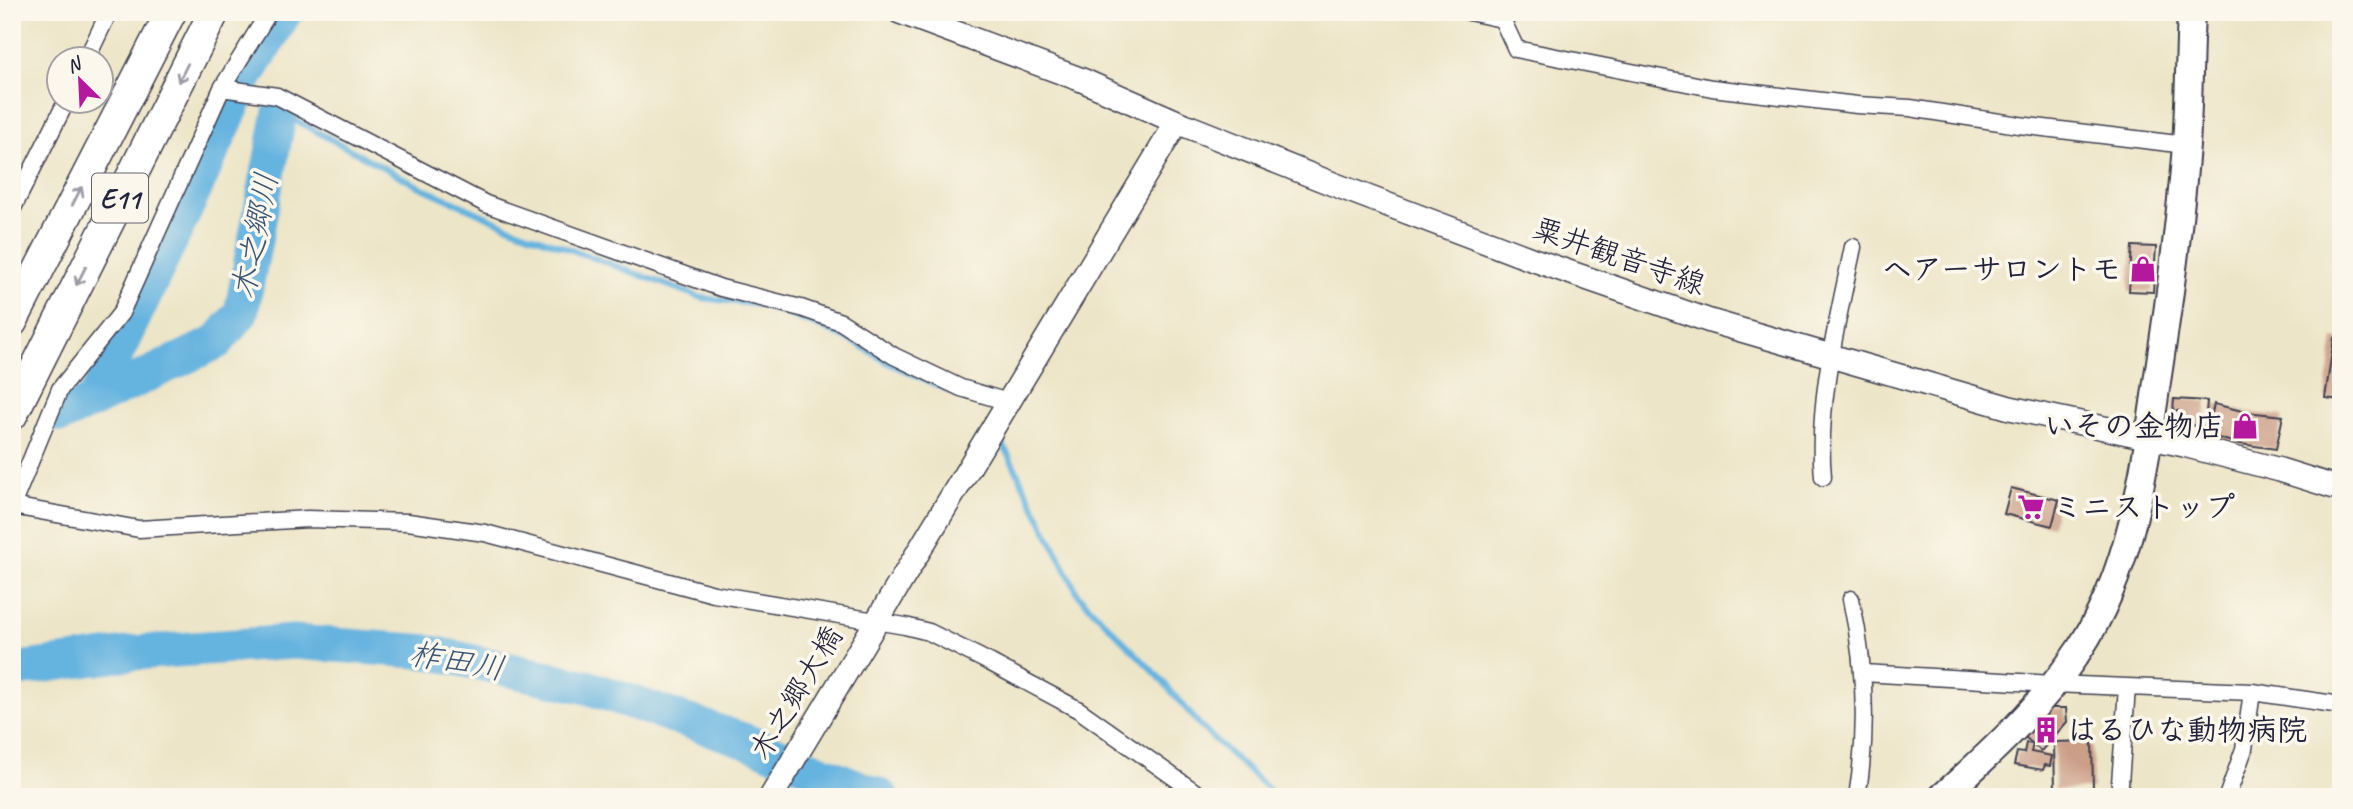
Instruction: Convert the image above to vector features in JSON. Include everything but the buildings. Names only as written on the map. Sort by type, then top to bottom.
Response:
[{"type":"highway","name":"E11","points":[[12,322],[171,12]]},
{"type":"highway","name":"E11","points":[[12,415],[214,12]]},
{"type":"main road","name":"粟井観音寺線","points":[[900,12],[1082,80],[1333,184],[1543,264],[1710,321],[2010,408],[2280,470],[2341,489]]},
{"type":"main road","points":[[1942,797],[2025,719],[2080,649],[2110,591],[2130,529],[2149,438],[2170,300],[2186,145],[2191,12]]},
{"type":"main road","name":"木之郷大橋","points":[[771,797],[1177,121]]},
{"type":"street","points":[[93,46],[109,12]]},
{"type":"street","points":[[269,12],[222,88],[121,313],[60,388],[12,506],[139,529],[308,519],[408,522],[485,533],[714,594],[905,626],[929,632],[1079,710],[1202,797]]},
{"type":"street","points":[[1469,12],[1502,19],[1516,49],[1712,88],[1857,105],[1910,108],[2019,125],[2186,145]]},
{"type":"street","points":[[222,88],[277,96],[486,204],[721,288],[801,308],[841,322],[894,356],[950,383],[1008,402]]},
{"type":"street","points":[[12,210],[59,116]]},
{"type":"street","points":[[1823,477],[1821,454],[1830,357],[1853,247]]},
{"type":"street","points":[[1851,599],[1859,635],[1863,673],[1861,776],[1857,797]]},
{"type":"street","points":[[1863,673],[2127,688],[2252,692],[2341,705]]},
{"type":"street","points":[[2119,797],[2127,688]]},
{"type":"street","points":[[2227,797],[2244,750],[2252,692]]},
{"type":"waterway","name":"木之郷川","points":[[244,81],[285,12]]},
{"type":"waterway","name":"木之郷川","points":[[94,401],[238,95]]},
{"type":"waterway","points":[[280,112],[418,186],[510,227],[702,298],[761,305],[816,325],[856,343],[888,363],[984,406]]},
{"type":"waterway","name":"木之郷川","points":[[63,415],[217,342],[241,313],[280,112]]},
{"type":"waterway","points":[[1002,442],[1079,596],[1159,677],[1204,730],[1277,797]]},
{"type":"waterway","name":"柞田川","points":[[12,670],[133,653],[294,642],[429,652],[587,687],[746,741],[882,797]]},
{"type":"place","name":"ヘアーサロントモ","points":[[2143,269]]},
{"type":"place","name":"いその金物店","points":[[2245,426]]},
{"type":"place","name":"ミニストップ","points":[[2031,507]]},
{"type":"place","name":"はるひな動物病院","points":[[2046,730]]}]
